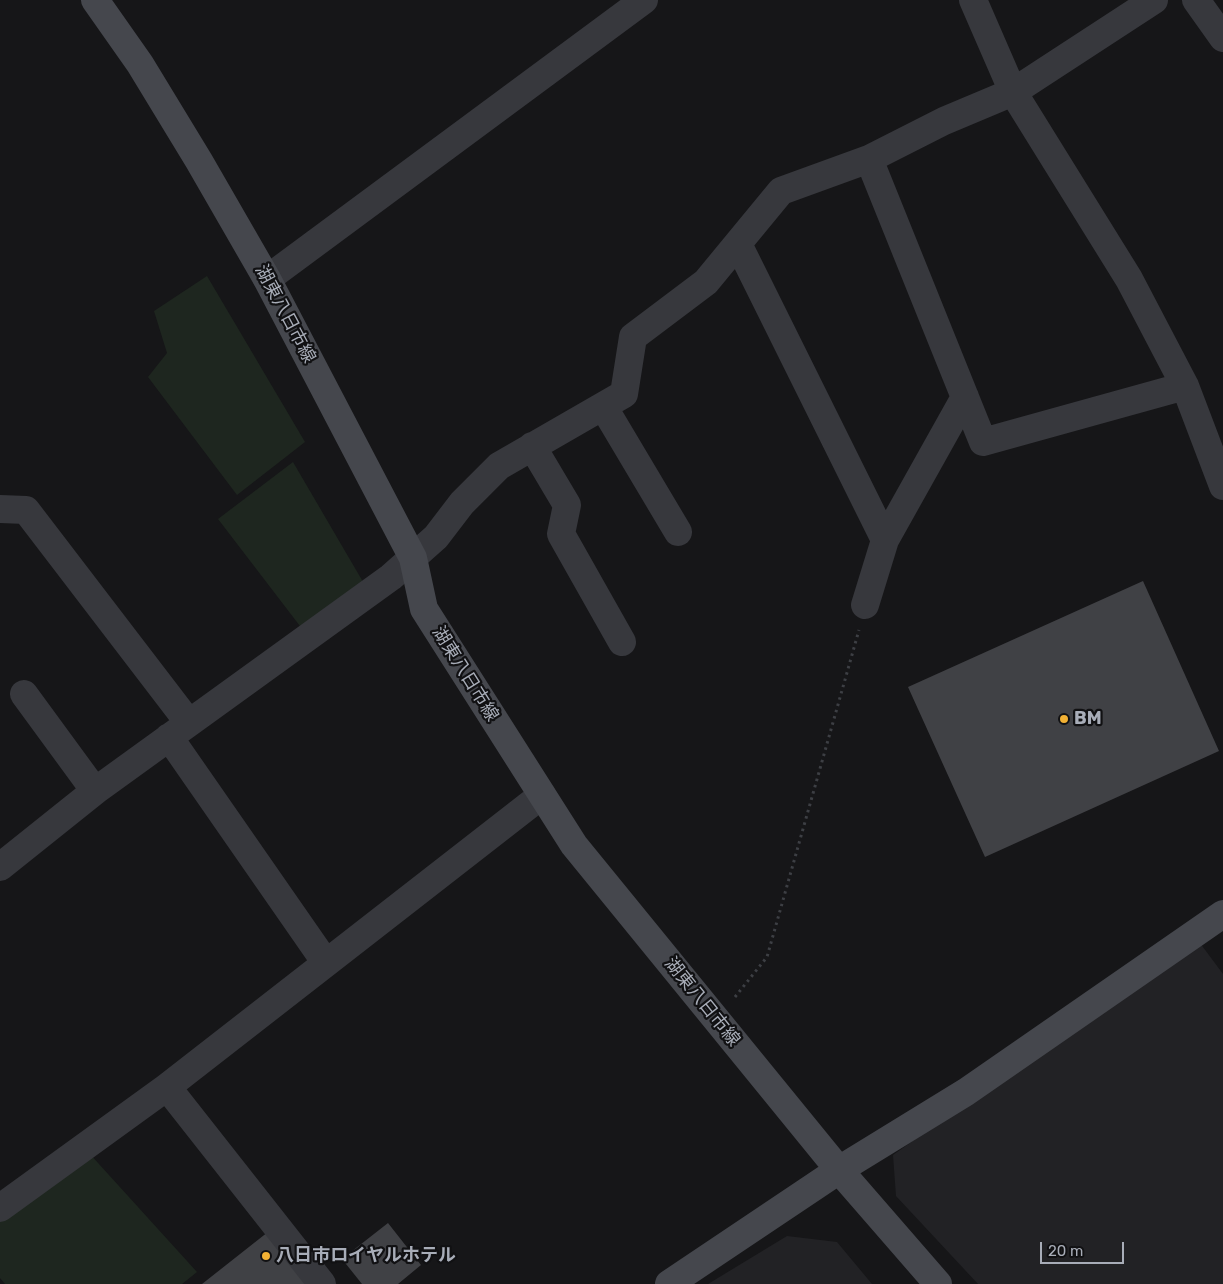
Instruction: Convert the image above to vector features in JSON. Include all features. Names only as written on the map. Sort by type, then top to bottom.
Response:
[{"type":"main road","name":"湖東八日市線","points":[[95,0],[140,64],[267,279],[413,558],[424,609],[574,845],[839,1170],[938,1284]]},
{"type":"main road","points":[[669,1284],[839,1170],[966,1092],[1223,914]]},
{"type":"street","points":[[267,279],[644,0]]},
{"type":"street","points":[[973,0],[1013,92],[1129,279],[1185,386],[1223,486]]},
{"type":"street","points":[[0,867],[95,791],[391,577],[436,537],[462,503],[499,466],[624,394],[633,337],[706,282],[780,191],[869,159],[944,121],[1013,92],[1154,0]]},
{"type":"street","points":[[1196,0],[1223,38]]},
{"type":"street","points":[[869,159],[983,442],[1185,386]]},
{"type":"street","points":[[738,244],[885,540]]},
{"type":"street","points":[[866,606],[885,540],[964,397]]},
{"type":"street","points":[[603,406],[678,532]]},
{"type":"street","points":[[532,446],[567,505],[561,534],[622,642]]},
{"type":"street","points":[[0,509],[26,510],[179,730],[326,962]]},
{"type":"street","points":[[24,694],[95,791]]},
{"type":"street","points":[[0,1208],[167,1087],[542,795]]},
{"type":"street","points":[[167,1087],[322,1284]]},
{"type":"path","points":[[733,1000],[767,958],[866,606]]},
{"type":"shaded area","points":[[207,276],[305,442],[237,495],[148,377],[167,353],[154,311]]},
{"type":"shaded area","points":[[293,462],[366,587],[303,630],[218,519]]},
{"type":"shaded area","points":[[1197,939],[1223,974],[1223,1284],[978,1284],[896,1196],[893,1155]]},
{"type":"shaded area","points":[[89,1153],[197,1272],[182,1284],[5,1284],[0,1278],[0,1217]]},
{"type":"shaded area","points":[[787,1236],[837,1242],[872,1284],[708,1284]]},
{"type":"building","name":"BM","points":[[1143,581],[1219,751],[985,857],[908,687]]},
{"type":"building","points":[[388,1223],[421,1265],[398,1284],[362,1284],[342,1259]]},
{"type":"building","name":"八日市ロイヤルホテル","points":[[273,1228],[317,1284],[202,1284]]},
{"type":"place","name":"BM","points":[[1064,719]]},
{"type":"place","name":"八日市ロイヤルホテル","points":[[266,1256]]}]
